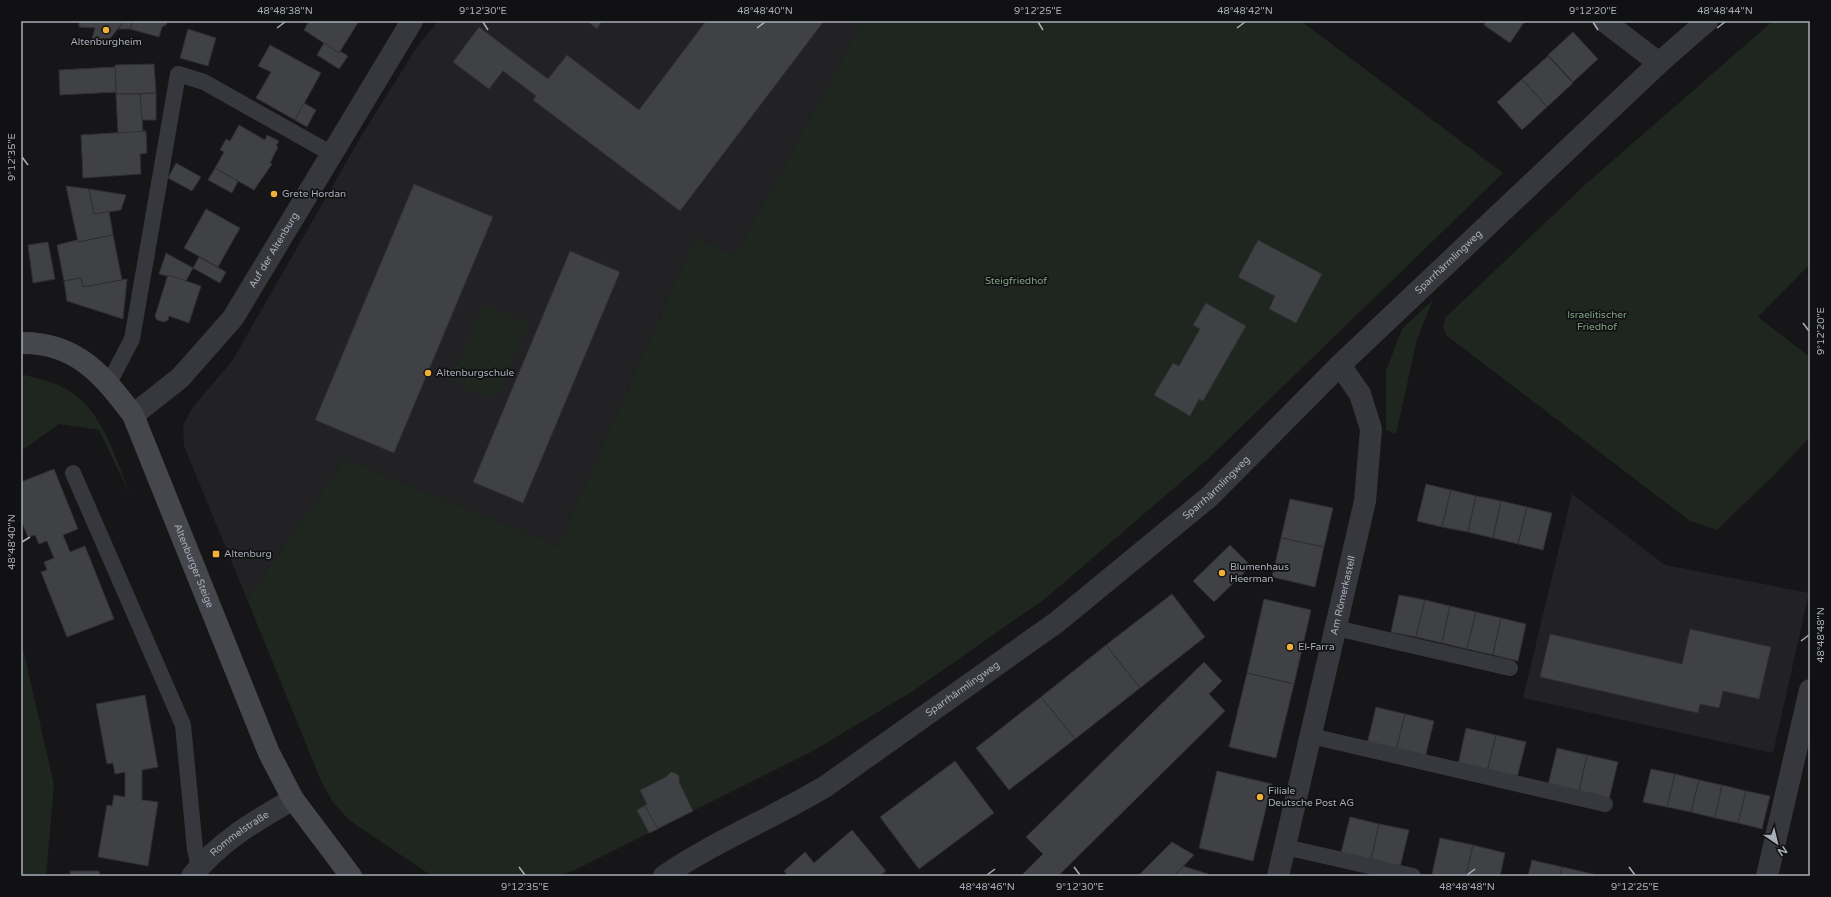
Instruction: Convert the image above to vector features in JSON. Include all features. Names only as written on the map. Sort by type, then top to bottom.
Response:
[{"type":"main road","name":"Altenburger Steige","points":[[21,343],[56,347],[78,356],[109,383],[133,415],[258,728],[293,799],[351,876]]},
{"type":"street","name":"Auf der Altenburg","points":[[133,415],[180,378],[233,318],[412,21]]},
{"type":"street","points":[[1604,21],[1659,64]]},
{"type":"street","name":"Sparrhärmlingweg","points":[[664,876],[723,841],[826,786],[1058,622],[1209,497],[1340,365],[1659,64],[1707,21]]},
{"type":"street","name":"Am Römerkastell","points":[[1278,876],[1365,501],[1370,429],[1360,394],[1340,365]]},
{"type":"street","points":[[1767,876],[1810,690]]},
{"type":"street","name":"Rommelstraße","points":[[195,872],[240,830],[293,799]]},
{"type":"lane","points":[[109,383],[132,338],[178,74],[204,82],[332,154]]},
{"type":"lane","points":[[72,473],[184,725],[195,849],[195,872]]},
{"type":"lane","points":[[1336,628],[1510,668]]},
{"type":"lane","points":[[1311,736],[1605,804]]},
{"type":"lane","points":[[1285,847],[1413,876]]},
{"type":"shaded area","name":"Altenburgschule","points":[[438,21],[863,21],[735,255],[695,237],[558,546],[345,459],[247,599],[184,446],[183,425],[193,407],[232,361],[363,133],[417,47]]},
{"type":"shaded area","points":[[1572,494],[1665,565],[1809,593],[1773,753],[1523,698]]},
{"type":"green space","name":"Steigfriedhof","points":[[863,21],[1301,21],[1503,173],[1208,459],[1046,598],[913,691],[811,752],[573,871],[557,876],[432,876],[349,820],[332,801],[321,781],[247,599],[345,459],[558,546],[695,237],[735,255]]},
{"type":"green space","name":"Israelitischer Friedhof","points":[[1773,21],[1810,21],[1810,264],[1758,317],[1810,357],[1810,437],[1775,474],[1717,530],[1690,521],[1446,335],[1443,326],[1446,317],[1587,183]]},
{"type":"green space","points":[[1433,300],[1417,339],[1396,434],[1386,430],[1386,371],[1402,329]]},
{"type":"green space","points":[[483,304],[528,324],[495,400],[451,381]]},
{"type":"green space","points":[[25,375],[63,387],[80,399],[91,411],[100,424],[114,453],[131,497],[99,430],[59,424],[21,451],[21,376]]},
{"type":"green space","points":[[21,640],[54,785],[46,876],[21,876]]},
{"type":"building","name":"Altenburgheim","points":[[79,21],[124,21],[109,40],[92,39],[95,28],[79,27]]},
{"type":"building","points":[[124,21],[133,21],[130,29],[118,29]]},
{"type":"building","name":"Altenburgheim","points":[[133,21],[165,21],[167,24],[162,27],[159,37],[130,29]]},
{"type":"building","points":[[309,21],[359,21],[339,53],[304,30]]},
{"type":"building","points":[[587,21],[602,21],[597,29]]},
{"type":"building","points":[[706,21],[824,21],[680,211],[533,100],[536,96],[503,71],[489,89],[453,62],[479,27],[548,79],[567,55],[639,110]]},
{"type":"building","points":[[1486,21],[1525,21],[1510,43],[1484,25]]},
{"type":"building","points":[[188,29],[216,38],[208,66],[180,58]]},
{"type":"building","points":[[1573,32],[1598,59],[1573,82],[1548,55]]},
{"type":"building","points":[[324,43],[339,53],[340,51],[348,56],[339,69],[317,55]]},
{"type":"building","points":[[270,45],[321,73],[295,120],[256,98],[271,72],[258,66]]},
{"type":"building","points":[[1548,56],[1573,83],[1547,107],[1522,79]]},
{"type":"building","points":[[154,64],[156,93],[116,94],[115,65]]},
{"type":"building","points":[[115,67],[116,92],[60,95],[59,70]]},
{"type":"building","points":[[1522,79],[1547,107],[1522,130],[1497,102]]},
{"type":"building","points":[[156,93],[156,120],[142,120],[140,94]]},
{"type":"building","points":[[116,94],[140,94],[143,132],[118,133]]},
{"type":"building","points":[[304,103],[316,110],[307,127],[295,120]]},
{"type":"building","points":[[239,125],[265,140],[267,135],[279,141],[276,146],[278,147],[270,163],[272,164],[254,190],[215,168],[224,152],[220,150],[226,139],[230,141]]},
{"type":"building","points":[[146,131],[147,153],[140,154],[141,174],[83,178],[81,135]]},
{"type":"building","points":[[176,163],[201,177],[192,191],[168,178]]},
{"type":"building","points":[[215,168],[238,181],[232,193],[208,180]]},
{"type":"building","points":[[414,184],[493,217],[394,453],[315,420]]},
{"type":"building","points":[[66,186],[89,189],[94,214],[109,211],[113,235],[78,242]]},
{"type":"building","points":[[89,189],[126,195],[121,210],[94,214]]},
{"type":"building","points":[[206,209],[240,228],[218,267],[184,248]]},
{"type":"building","points":[[113,235],[122,280],[83,287],[81,278],[64,281],[57,245],[77,240],[78,242]]},
{"type":"building","points":[[1258,240],[1322,274],[1296,323],[1269,309],[1275,296],[1238,277]]},
{"type":"building","points":[[48,242],[55,279],[33,283],[28,245]]},
{"type":"building","points":[[570,251],[620,272],[523,503],[473,482]]},
{"type":"building","points":[[166,253],[193,268],[186,281],[159,274]]},
{"type":"building","points":[[199,257],[226,272],[220,283],[193,268]]},
{"type":"building","points":[[168,275],[201,286],[189,323],[169,316],[168,320],[164,322],[157,320],[155,316]]},
{"type":"building","points":[[81,278],[83,287],[127,279],[123,319],[67,301],[64,281]]},
{"type":"building","points":[[1206,303],[1246,326],[1203,401],[1199,399],[1190,416],[1154,395],[1173,363],[1179,366],[1200,329],[1193,325]]},
{"type":"building","points":[[54,469],[78,529],[63,535],[70,552],[85,546],[114,619],[67,637],[41,572],[47,570],[44,562],[54,558],[47,541],[39,544],[35,535],[28,537],[21,520],[21,482]]},
{"type":"building","points":[[1426,484],[1451,490],[1442,527],[1417,521]]},
{"type":"building","points":[[1451,490],[1476,496],[1468,532],[1442,527]]},
{"type":"building","points":[[1476,496],[1501,501],[1493,538],[1468,532]]},
{"type":"building","points":[[1290,499],[1333,508],[1324,547],[1281,538]]},
{"type":"building","points":[[1501,501],[1527,507],[1518,544],[1493,538]]},
{"type":"building","points":[[1527,507],[1552,513],[1543,550],[1518,544]]},
{"type":"building","points":[[1281,538],[1324,547],[1315,587],[1272,577]]},
{"type":"building","name":"Blumenhaus Heerman","points":[[1230,545],[1251,566],[1214,602],[1193,581]]},
{"type":"building","points":[[1172,594],[1205,637],[1140,688],[1106,645]]},
{"type":"building","points":[[1399,595],[1425,600],[1416,637],[1391,632]]},
{"type":"building","points":[[1264,599],[1311,610],[1294,684],[1247,673]]},
{"type":"building","points":[[1425,600],[1450,606],[1442,643],[1416,637]]},
{"type":"building","points":[[1450,606],[1476,612],[1467,649],[1442,643]]},
{"type":"building","points":[[1476,612],[1501,618],[1493,655],[1467,649]]},
{"type":"building","points":[[1501,618],[1526,624],[1518,661],[1493,655]]},
{"type":"building","points":[[1690,629],[1771,647],[1759,699],[1723,691],[1719,708],[1700,704],[1698,713],[1540,677],[1550,634],[1682,664]]},
{"type":"building","points":[[1106,645],[1140,688],[1075,739],[1041,697]]},
{"type":"building","points":[[1204,662],[1222,681],[1209,694],[1225,711],[1058,876],[1021,876],[1043,854],[1026,837]]},
{"type":"building","points":[[1247,673],[1294,684],[1276,758],[1229,747]]},
{"type":"building","points":[[145,695],[158,767],[142,770],[142,800],[158,802],[148,866],[98,857],[107,805],[112,806],[114,795],[125,797],[125,772],[115,774],[113,763],[107,764],[96,704]]},
{"type":"building","points":[[1041,697],[1075,739],[1009,790],[976,748]]},
{"type":"building","points":[[1376,707],[1405,714],[1396,751],[1367,744]]},
{"type":"building","points":[[1405,714],[1434,721],[1425,758],[1396,751]]},
{"type":"building","points":[[1466,728],[1496,735],[1487,772],[1458,765]]},
{"type":"building","points":[[1496,735],[1526,742],[1517,778],[1487,772]]},
{"type":"building","points":[[1557,748],[1587,755],[1579,792],[1548,785]]},
{"type":"building","points":[[1587,755],[1618,762],[1609,799],[1579,792]]},
{"type":"building","points":[[955,761],[994,813],[919,869],[880,817]]},
{"type":"building","points":[[1651,769],[1675,774],[1667,807],[1643,802]]},
{"type":"building","points":[[1217,771],[1272,784],[1253,861],[1199,848]]},
{"type":"building","points":[[671,772],[679,776],[679,782],[693,811],[649,833],[637,810],[647,804],[640,790],[666,777]]},
{"type":"building","points":[[1675,774],[1699,780],[1691,812],[1667,807]]},
{"type":"building","points":[[1699,780],[1722,785],[1715,818],[1691,812]]},
{"type":"building","points":[[1722,785],[1746,791],[1738,823],[1715,818]]},
{"type":"building","points":[[1746,791],[1770,796],[1762,829],[1738,823]]},
{"type":"building","points":[[645,806],[658,829],[649,833],[637,810]]},
{"type":"building","points":[[1350,817],[1379,824],[1371,860],[1341,853]]},
{"type":"building","points":[[1379,824],[1409,830],[1400,867],[1371,860]]},
{"type":"building","points":[[852,830],[886,871],[880,876],[788,876],[784,871],[805,852],[814,863]]},
{"type":"building","points":[[1440,838],[1473,845],[1466,876],[1442,876],[1432,874]]},
{"type":"building","points":[[1172,842],[1194,855],[1174,876],[1138,876]]},
{"type":"building","points":[[1473,845],[1505,853],[1500,876],[1466,876]]},
{"type":"building","points":[[1532,860],[1562,867],[1560,876],[1528,876]]},
{"type":"building","points":[[1183,866],[1208,874],[1208,876],[1174,876]]},
{"type":"building","points":[[1562,867],[1593,874],[1592,876],[1560,876]]},
{"type":"building","points":[[70,871],[99,871],[100,876],[70,876]]},
{"type":"place","name":"Altenburgheim","points":[[106,30]]},
{"type":"place","name":"Grete Hordan","points":[[274,194]]},
{"type":"place","name":"Altenburgschule","points":[[428,373]]},
{"type":"place","name":"Altenburg","points":[[216,554]]},
{"type":"place","name":"Blumenhaus Heerman","points":[[1222,573]]},
{"type":"place","name":"El-Farra","points":[[1290,647]]},
{"type":"place","name":"Filiale Deutsche Post AG","points":[[1260,797]]}]
